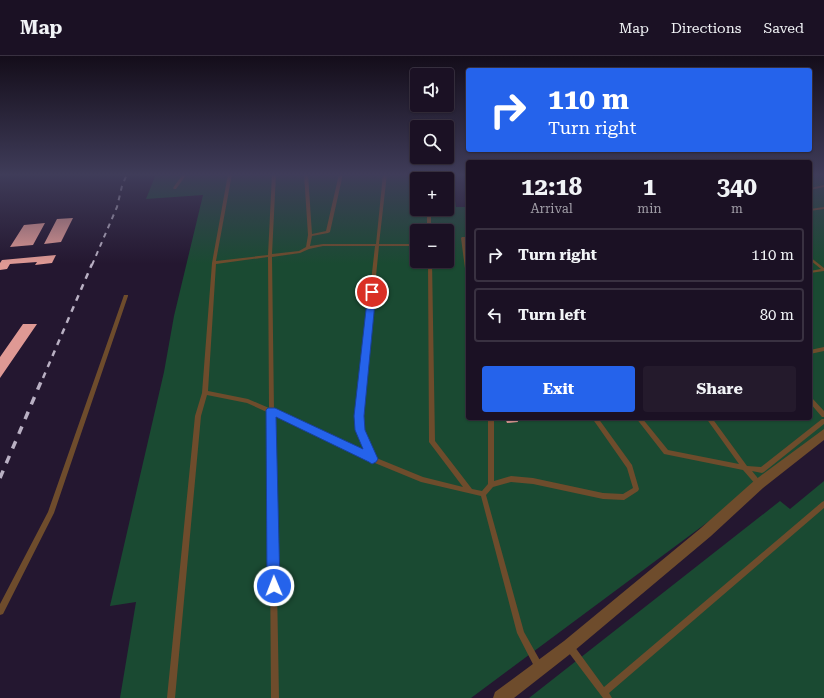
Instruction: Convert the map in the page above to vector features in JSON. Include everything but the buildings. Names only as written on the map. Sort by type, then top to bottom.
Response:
[{"type":"street","points":[[501,698],[569,646],[706,532],[759,484],[824,434]]},
{"type":"lane","points":[[171,698],[198,416],[205,393],[214,263],[225,204]]},
{"type":"lane","points":[[273,204],[270,255],[275,698]]},
{"type":"lane","points":[[308,204],[310,235],[308,248]]},
{"type":"lane","points":[[310,235],[328,232],[334,204]]},
{"type":"lane","points":[[372,459],[360,430],[359,416],[382,204]]},
{"type":"lane","points":[[812,210],[824,208]]},
{"type":"lane","points":[[466,238],[463,238],[466,260]]},
{"type":"lane","points":[[214,263],[300,252],[308,248],[323,245],[410,245]]},
{"type":"lane","points":[[812,260],[824,270]]},
{"type":"lane","points":[[430,268],[432,442],[470,491]]},
{"type":"lane","points":[[812,272],[824,270]]},
{"type":"lane","points":[[0,611],[52,513],[126,296]]},
{"type":"lane","points":[[812,352],[824,349]]},
{"type":"lane","points":[[205,393],[248,401],[271,410],[372,459],[423,480],[483,494]]},
{"type":"lane","points":[[812,401],[824,415]]},
{"type":"lane","points":[[491,420],[491,485]]},
{"type":"lane","points":[[483,494],[491,485],[511,479],[533,481],[603,496],[624,497],[636,489],[630,467],[596,420]]},
{"type":"lane","points":[[642,420],[666,452],[762,470],[824,421]]},
{"type":"lane","points":[[710,420],[745,468],[759,484]]},
{"type":"lane","points":[[483,494],[521,633],[540,668]]},
{"type":"lane","points":[[569,646],[606,695],[824,504]]},
{"type":"green space","points":[[201,204],[410,204],[410,216],[454,216],[454,204],[456,204],[456,207],[466,207],[466,420],[812,420],[812,204],[824,204],[824,434],[471,698],[120,698],[136,602],[110,606],[164,372],[174,316]]},
{"type":"green space","points":[[824,481],[824,698],[529,698],[780,501],[790,509]]},
{"type":"railway","points":[[92,265],[118,204]]},
{"type":"railway","points":[[43,378],[92,264]]},
{"type":"railway","points":[[0,478],[43,377]]},
{"type":"route","points":[[274,586],[271,410],[372,459],[360,430],[359,416],[372,292]]}]
